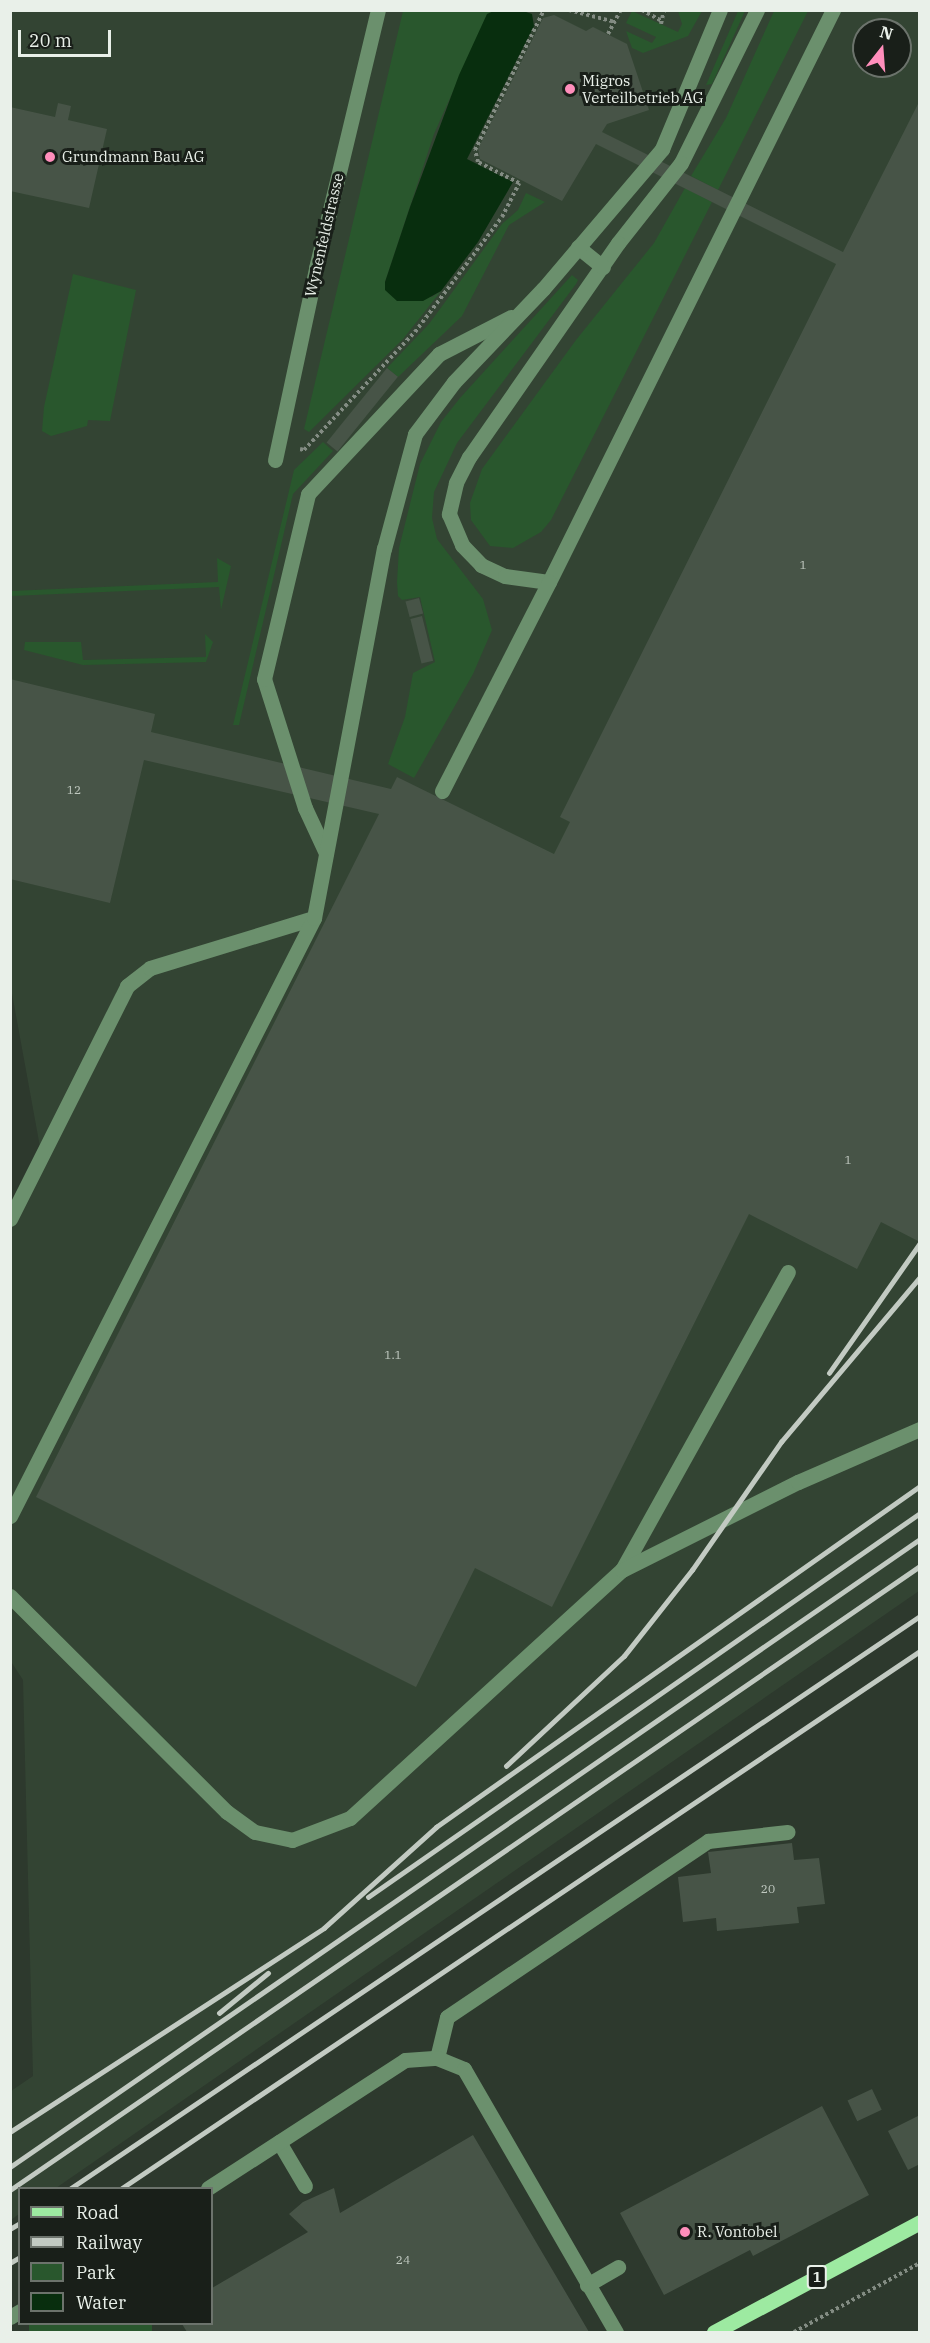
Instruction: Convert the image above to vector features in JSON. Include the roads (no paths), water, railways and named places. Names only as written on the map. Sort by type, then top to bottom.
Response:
[{"type":"main road","name":"1","points":[[714,2332],[920,2222]]},
{"type":"lane","name":"Wynenfeldstrasse","points":[[275,460],[316,268],[378,10]]},
{"type":"lane","points":[[10,1516],[314,918],[384,549],[415,434],[454,382],[522,312],[663,149],[720,10]]},
{"type":"lane","points":[[549,582],[505,576],[481,565],[462,545],[449,514],[456,483],[469,457],[635,219],[681,163],[713,103],[757,10]]},
{"type":"lane","points":[[442,791],[549,582],[833,10]]},
{"type":"lane","points":[[688,90],[713,103]]},
{"type":"lane","points":[[578,247],[603,267]]},
{"type":"lane","points":[[326,853],[305,808],[264,679],[308,494],[439,354],[522,312]]},
{"type":"lane","points":[[10,1219],[127,986],[150,968],[314,918]]},
{"type":"lane","points":[[622,1570],[788,1272]]},
{"type":"lane","points":[[10,1596],[227,1812],[255,1832],[292,1840],[322,1832],[350,1818],[622,1570],[798,1482],[920,1429]]},
{"type":"lane","points":[[437,2058],[447,2017],[708,1841],[787,1832]]},
{"type":"lane","points":[[210,2187],[405,2060],[437,2058],[464,2069],[616,2332]]},
{"type":"lane","points":[[279,2142],[305,2186]]},
{"type":"lane","points":[[587,2284],[618,2267]]},
{"type":"water","points":[[496,10],[523,11],[532,14],[534,26],[467,159],[513,182],[478,242],[441,291],[423,301],[397,301],[385,290],[385,282],[410,207],[459,75],[487,14]]},
{"type":"railway","points":[[829,1373],[920,1243]]},
{"type":"railway","points":[[506,1766],[624,1656],[692,1570],[781,1442],[920,1277]]},
{"type":"railway","points":[[10,2132],[324,1928],[436,1827],[920,1486]]},
{"type":"railway","points":[[368,1897],[920,1513]]},
{"type":"railway","points":[[10,2167],[920,1539]]},
{"type":"railway","points":[[10,2190],[920,1566]]},
{"type":"railway","points":[[72,2187],[920,1616]]},
{"type":"railway","points":[[123,2187],[920,1651]]},
{"type":"railway","points":[[219,2013],[268,1973]]},
{"type":"railway","points":[[10,2229],[18,2224]]},
{"type":"railway","points":[[10,2263],[18,2258]]},
{"type":"place","name":"Migros Verteilbetrieb AG","points":[[570,89]]},
{"type":"place","name":"Grundmann Bau AG","points":[[50,157]]},
{"type":"place","name":"R. Vontobel","points":[[685,2232]]}]
